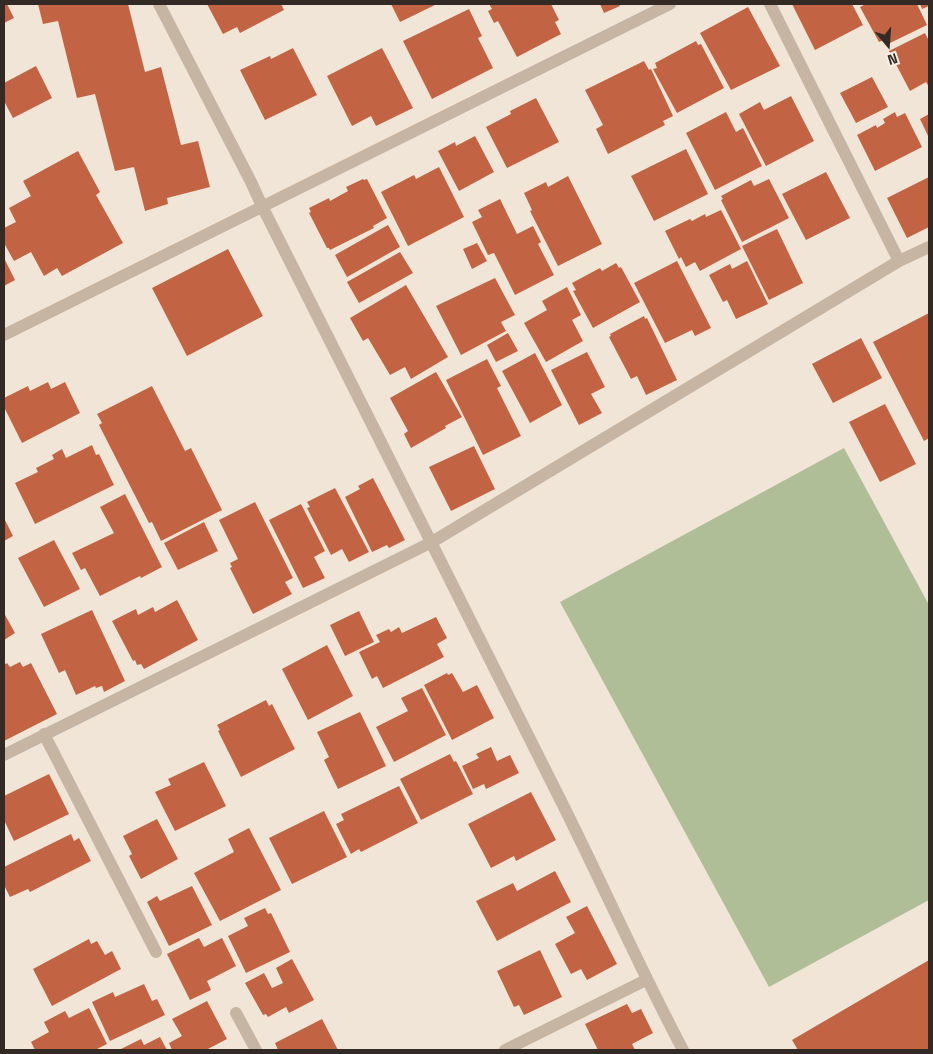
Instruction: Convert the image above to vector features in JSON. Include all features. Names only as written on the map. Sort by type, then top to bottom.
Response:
[{"type":"street","points":[[159,4],[432,542],[564,806],[646,980],[683,1050]]},
{"type":"street","points":[[4,334],[670,4]]},
{"type":"street","points":[[770,4],[899,261]]},
{"type":"street","points":[[4,755],[432,542],[899,261],[929,247]]},
{"type":"street","points":[[44,734],[156,952]]},
{"type":"street","points":[[505,1050],[646,980]]},
{"type":"street","points":[[236,1013],[256,1050]]},
{"type":"green space","points":[[844,448],[929,605],[929,900],[769,987],[560,602]]},
{"type":"building","points":[[4,4],[7,4],[14,18],[4,23]]},
{"type":"building","points":[[38,4],[128,4],[145,72],[161,67],[181,145],[198,141],[210,187],[167,198],[168,204],[145,211],[134,167],[115,171],[95,94],[77,98],[58,21],[43,24]]},
{"type":"building","points":[[207,4],[281,4],[284,10],[240,33],[237,27],[223,34]]},
{"type":"building","points":[[391,4],[437,4],[400,22]]},
{"type":"building","points":[[489,4],[551,4],[559,20],[555,22],[561,34],[517,57],[498,21],[494,23],[488,11],[492,9]]},
{"type":"building","points":[[600,4],[619,4],[620,6],[604,13]]},
{"type":"building","points":[[792,4],[852,4],[863,25],[815,50]]},
{"type":"building","points":[[866,4],[917,4],[927,25],[888,44],[886,39],[879,42],[860,7]]},
{"type":"building","points":[[920,4],[929,4],[929,6],[922,9]]},
{"type":"building","points":[[748,7],[780,66],[731,90],[700,33]]},
{"type":"building","points":[[469,9],[482,36],[478,38],[493,68],[432,99],[403,41]]},
{"type":"building","points":[[925,33],[929,41],[929,87],[926,82],[910,91],[889,51]]},
{"type":"building","points":[[696,41],[698,45],[701,44],[724,88],[677,113],[653,69],[657,68],[655,63]]},
{"type":"building","points":[[293,48],[317,95],[265,120],[240,70],[270,56],[271,59]]},
{"type":"building","points":[[382,48],[413,108],[376,126],[371,116],[352,126],[327,76]]},
{"type":"building","points":[[644,61],[649,70],[651,69],[673,116],[663,121],[665,125],[608,154],[596,129],[603,125],[585,90]]},
{"type":"building","points":[[36,66],[52,98],[13,118],[4,101],[4,83]]},
{"type":"building","points":[[872,77],[888,107],[856,123],[840,93]]},
{"type":"building","points":[[791,96],[814,141],[766,166],[739,114],[760,102],[764,110]]},
{"type":"building","points":[[536,98],[559,142],[507,168],[486,127],[511,114],[510,111]]},
{"type":"building","points":[[726,112],[736,132],[743,128],[762,166],[715,190],[686,133]]},
{"type":"building","points":[[895,112],[897,117],[905,113],[922,147],[875,171],[857,135],[876,125],[877,128],[885,123],[883,119]]},
{"type":"building","points":[[929,114],[929,138],[920,119]]},
{"type":"building","points":[[475,136],[494,172],[459,191],[438,151],[455,142],[456,146]]},
{"type":"building","points":[[686,149],[708,194],[654,221],[631,176]]},
{"type":"building","points":[[78,151],[100,192],[96,195],[123,243],[62,276],[57,268],[44,276],[31,252],[14,261],[4,243],[4,228],[16,222],[9,208],[31,196],[23,181]]},
{"type":"building","points":[[439,167],[464,217],[408,246],[381,192],[414,175],[416,179]]},
{"type":"building","points":[[826,172],[850,218],[806,240],[782,194]]},
{"type":"building","points":[[568,176],[602,244],[558,266],[530,211],[532,210],[524,193],[546,182],[548,187]]},
{"type":"building","points":[[929,177],[929,227],[907,238],[887,198]]},
{"type":"building","points":[[367,179],[387,218],[373,226],[374,228],[330,250],[327,248],[309,213],[311,212],[309,208],[329,198],[330,201],[348,191],[346,187]]},
{"type":"building","points":[[769,179],[789,218],[742,242],[721,200],[723,199],[721,196],[751,180],[754,186]]},
{"type":"building","points":[[500,199],[517,234],[533,226],[541,242],[538,244],[554,275],[515,295],[494,253],[488,255],[472,222],[482,217],[478,210]]},
{"type":"building","points":[[721,210],[741,249],[700,271],[695,262],[686,267],[681,257],[679,259],[665,231],[690,219],[692,221],[705,214],[706,217]]},
{"type":"building","points":[[388,225],[400,247],[347,277],[335,255]]},
{"type":"building","points":[[777,229],[803,283],[769,300],[742,246]]},
{"type":"building","points":[[477,243],[487,261],[472,269],[463,249]]},
{"type":"building","points":[[228,249],[263,316],[187,356],[152,288]]},
{"type":"building","points":[[400,252],[413,273],[359,303],[347,282]]},
{"type":"building","points":[[4,258],[15,280],[4,286]]},
{"type":"building","points":[[677,261],[711,328],[695,336],[692,330],[665,343],[634,283]]},
{"type":"building","points":[[747,261],[768,304],[736,319],[727,300],[723,302],[709,275],[730,264],[732,269]]},
{"type":"building","points":[[616,263],[619,268],[621,267],[640,302],[593,328],[573,291],[576,290],[572,283],[600,268],[602,271]]},
{"type":"building","points":[[495,278],[515,315],[501,322],[506,331],[461,355],[436,306]]},
{"type":"building","points":[[406,285],[448,357],[411,379],[405,367],[390,375],[368,338],[363,341],[350,318]]},
{"type":"building","points":[[567,287],[581,315],[572,320],[583,341],[546,362],[524,323],[547,310],[542,301]]},
{"type":"building","points":[[929,313],[929,438],[924,441],[873,342]]},
{"type":"building","points":[[644,316],[645,319],[647,318],[677,380],[646,395],[637,376],[631,379],[609,337],[611,336],[610,334]]},
{"type":"building","points":[[508,333],[518,351],[496,362],[487,345]]},
{"type":"building","points":[[861,338],[882,378],[833,403],[812,364]]},
{"type":"building","points":[[587,352],[605,387],[591,394],[602,413],[579,425],[551,370]]},
{"type":"building","points":[[535,353],[562,405],[530,423],[502,371]]},
{"type":"building","points":[[487,359],[501,386],[497,388],[521,436],[483,455],[446,380]]},
{"type":"building","points":[[436,372],[462,417],[411,448],[404,434],[408,431],[390,398]]},
{"type":"building","points":[[48,382],[51,389],[65,382],[80,413],[22,443],[4,407],[4,398],[28,386],[30,391]]},
{"type":"building","points":[[152,386],[185,451],[191,448],[222,510],[161,541],[152,522],[149,523],[99,425],[102,423],[97,414]]},
{"type":"building","points":[[885,404],[916,464],[880,482],[849,422]]},
{"type":"building","points":[[92,445],[96,455],[99,454],[114,485],[35,524],[15,483],[38,472],[36,468],[54,459],[52,455],[62,449],[66,458]]},
{"type":"building","points":[[474,446],[495,489],[451,511],[429,467]]},
{"type":"building","points":[[373,478],[405,540],[389,548],[387,545],[372,552],[345,497],[360,489],[358,486]]},
{"type":"building","points":[[335,488],[369,552],[349,562],[342,549],[331,555],[307,508],[310,507],[307,502]]},
{"type":"building","points":[[125,494],[162,567],[100,596],[85,568],[81,570],[72,553],[114,533],[100,507]]},
{"type":"building","points":[[255,502],[293,578],[285,582],[292,594],[253,614],[230,568],[232,567],[230,563],[238,559],[219,520]]},
{"type":"building","points":[[301,504],[325,551],[314,557],[325,578],[303,588],[269,520]]},
{"type":"building","points":[[4,518],[13,536],[4,541]]},
{"type":"building","points":[[204,522],[218,551],[178,570],[164,543]]},
{"type":"building","points":[[54,540],[80,589],[44,607],[18,558]]},
{"type":"building","points":[[177,600],[198,640],[144,669],[141,664],[137,665],[135,660],[133,661],[112,621],[136,609],[138,615],[153,607],[155,612]]},
{"type":"building","points":[[92,610],[125,681],[104,692],[102,686],[96,688],[95,686],[76,695],[65,670],[59,673],[41,634]]},
{"type":"building","points":[[359,611],[374,642],[345,656],[330,625]]},
{"type":"building","points":[[4,613],[15,633],[4,640]]},
{"type":"building","points":[[436,617],[447,638],[437,644],[444,657],[383,688],[377,676],[372,679],[359,652],[380,642],[376,635],[389,629],[391,632],[399,627],[402,633]]},
{"type":"building","points":[[327,645],[353,696],[308,720],[282,669]]},
{"type":"building","points":[[20,662],[23,667],[31,663],[57,714],[4,741],[4,665],[7,663],[10,667]]},
{"type":"building","points":[[447,673],[448,675],[452,673],[463,692],[477,685],[494,718],[452,740],[424,685]]},
{"type":"building","points":[[422,688],[446,735],[394,762],[376,727],[408,711],[401,698]]},
{"type":"building","points":[[266,700],[269,706],[272,704],[295,749],[241,777],[218,731],[220,730],[217,725]]},
{"type":"building","points":[[360,712],[386,766],[338,789],[324,760],[329,757],[317,732]]},
{"type":"building","points":[[491,747],[497,761],[510,755],[519,773],[486,789],[484,784],[473,789],[462,766],[479,758],[476,754]]},
{"type":"building","points":[[450,754],[454,762],[456,761],[473,794],[421,820],[400,779]]},
{"type":"building","points":[[204,762],[226,806],[175,831],[155,792],[171,785],[168,779]]},
{"type":"building","points":[[49,774],[69,814],[14,841],[4,820],[4,796]]},
{"type":"building","points":[[399,786],[418,823],[361,852],[359,849],[351,854],[336,824],[344,820],[341,814]]},
{"type":"building","points":[[531,792],[556,840],[516,861],[514,856],[491,868],[468,824]]},
{"type":"building","points":[[324,811],[347,857],[292,884],[269,838]]},
{"type":"building","points":[[157,819],[178,859],[141,879],[129,856],[132,854],[123,836]]},
{"type":"building","points":[[249,828],[281,890],[220,921],[194,873],[234,852],[228,839]]},
{"type":"building","points":[[71,834],[74,841],[79,838],[91,861],[30,892],[28,889],[10,897],[4,885],[4,867]]},
{"type":"building","points":[[555,871],[571,902],[497,941],[476,901],[513,883],[517,891]]},
{"type":"building","points":[[192,886],[212,925],[169,946],[147,902],[157,896],[160,901]]},
{"type":"building","points":[[587,906],[617,964],[587,980],[581,969],[571,974],[555,944],[575,933],[566,917]]},
{"type":"building","points":[[265,908],[268,914],[271,913],[290,952],[246,973],[228,936],[248,926],[244,918]]},
{"type":"building","points":[[199,938],[204,947],[222,938],[236,966],[207,981],[211,990],[190,1000],[167,954]]},
{"type":"building","points":[[89,939],[91,944],[97,941],[105,955],[112,951],[121,969],[52,1006],[33,969]]},
{"type":"building","points":[[540,950],[562,997],[524,1015],[519,1005],[514,1007],[497,971]]},
{"type":"building","points":[[292,959],[314,1000],[289,1013],[286,1007],[268,1017],[266,1014],[263,1015],[245,983],[264,973],[272,988],[283,983],[276,968]]},
{"type":"building","points":[[929,960],[929,1050],[798,1050],[792,1040]]},
{"type":"building","points":[[144,984],[152,1001],[157,999],[165,1015],[110,1041],[92,1002],[113,992],[115,997]]},
{"type":"building","points":[[207,1001],[227,1039],[206,1050],[172,1050],[169,1043],[182,1036],[172,1019]]},
{"type":"building","points":[[627,1004],[632,1013],[641,1009],[653,1033],[632,1044],[635,1050],[598,1050],[585,1024]]},
{"type":"building","points":[[89,1008],[107,1044],[98,1050],[35,1050],[31,1042],[49,1032],[44,1022],[65,1011],[69,1018]]},
{"type":"building","points":[[322,1019],[338,1050],[278,1050],[275,1043]]},
{"type":"building","points":[[160,1037],[167,1050],[119,1050],[141,1039],[144,1045]]}]
